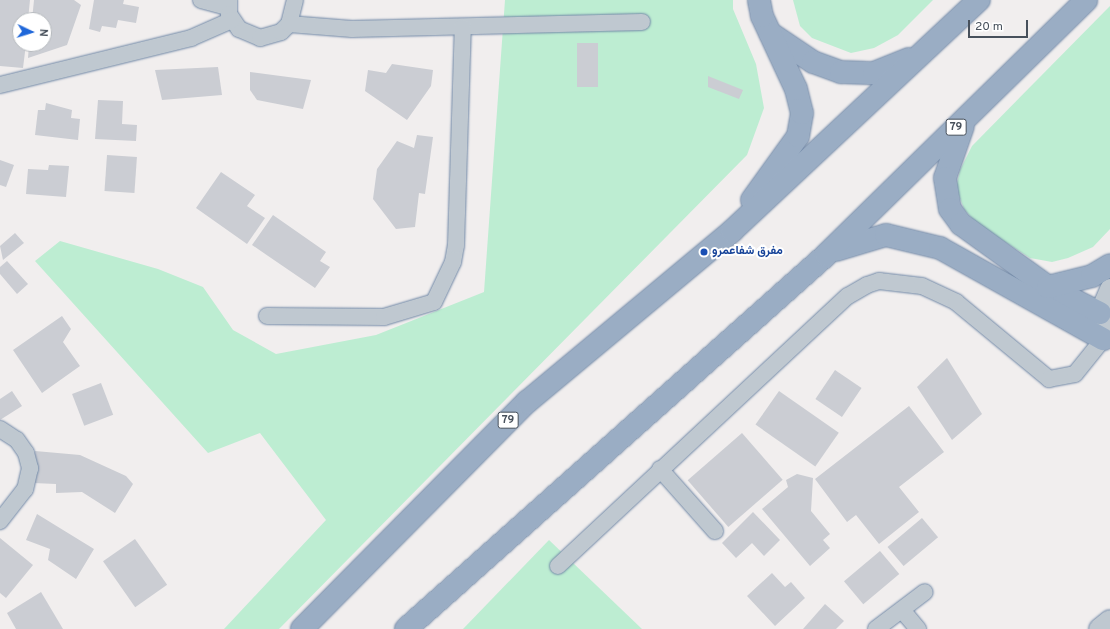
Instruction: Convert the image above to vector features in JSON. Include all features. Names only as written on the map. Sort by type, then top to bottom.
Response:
[{"type":"highway","points":[[732,230],[798,136],[802,113],[796,89],[769,32],[759,0]]},
{"type":"highway","name":"79","points":[[406,629],[826,255],[1086,0]]},
{"type":"highway","points":[[769,32],[826,67],[856,74],[874,73],[914,55],[973,6]]},
{"type":"highway","name":"79","points":[[302,629],[527,402],[732,230],[973,6]]},
{"type":"highway","points":[[969,115],[947,165],[946,192],[950,209],[977,238],[1048,287],[1105,314]]},
{"type":"highway","points":[[826,255],[852,243],[886,235],[920,241],[940,248],[1108,337]]},
{"type":"highway","points":[[1048,287],[1092,276],[1110,265]]},
{"type":"street","points":[[201,0],[229,9],[243,32],[260,38],[276,35],[289,24],[295,0]]},
{"type":"street","points":[[0,84],[191,38],[229,9]]},
{"type":"street","points":[[289,24],[352,29],[642,22]]},
{"type":"street","points":[[267,316],[384,317],[434,302],[454,262],[456,244],[463,27]]},
{"type":"street","points":[[558,566],[660,469],[848,296],[867,285],[880,281],[922,286],[956,302],[1049,379],[1075,374],[1108,337],[1105,314],[1110,289]]},
{"type":"street","points":[[0,429],[17,440],[26,453],[30,468],[25,489],[0,521]]},
{"type":"street","points":[[660,469],[715,531]]},
{"type":"street","points":[[876,629],[925,592]]},
{"type":"street","points":[[902,610],[918,629]]},
{"type":"street","points":[[1099,629],[1110,620]]},
{"type":"green space","points":[[505,0],[733,0],[733,9],[756,64],[764,108],[747,155],[279,629],[224,629],[326,520],[260,433],[208,453],[35,261],[60,241],[158,269],[203,287],[233,330],[276,354],[376,335],[484,292]]},
{"type":"green space","points":[[793,0],[933,0],[898,35],[874,48],[851,53],[812,38],[800,26]]},
{"type":"green space","points":[[1110,6],[1110,229],[1093,247],[1068,258],[1052,262],[1030,258],[977,224],[964,209],[956,188],[960,170],[972,146]]},
{"type":"green space","points":[[549,540],[642,629],[463,629]]},
{"type":"building","points":[[0,0],[30,0],[29,12],[12,12],[12,52],[25,52],[23,68],[0,66]]},
{"type":"building","points":[[34,0],[74,0],[81,5],[67,45],[52,50],[52,12],[33,12]]},
{"type":"building","points":[[94,0],[124,0],[123,4],[139,7],[136,23],[118,20],[116,28],[102,26],[100,32],[89,29]]},
{"type":"building","points":[[577,43],[598,43],[598,87],[577,87]]},
{"type":"building","points":[[28,52],[46,52],[28,58]]},
{"type":"building","points":[[392,64],[433,70],[431,86],[407,120],[365,91],[368,70],[386,73]]},
{"type":"building","points":[[218,67],[222,95],[162,100],[155,70]]},
{"type":"building","points":[[250,72],[311,80],[303,109],[257,100],[250,90]]},
{"type":"building","points":[[708,76],[743,90],[739,99],[708,87]]},
{"type":"building","points":[[98,100],[123,101],[122,124],[137,125],[136,141],[95,139]]},
{"type":"building","points":[[46,103],[72,110],[71,118],[80,119],[78,140],[35,135],[38,110],[45,110]]},
{"type":"building","points":[[417,135],[433,137],[425,194],[419,193],[415,227],[396,229],[373,199],[377,169],[397,141],[414,148]]},
{"type":"building","points":[[107,155],[137,157],[134,193],[104,191]]},
{"type":"building","points":[[0,160],[14,165],[6,187],[0,185]]},
{"type":"building","points":[[49,165],[69,166],[66,197],[26,194],[28,169],[48,170]]},
{"type":"building","points":[[221,172],[255,195],[247,206],[265,218],[247,244],[196,208]]},
{"type":"building","points":[[273,215],[326,252],[320,261],[330,267],[315,288],[252,245]]},
{"type":"building","points":[[15,233],[24,243],[3,260],[0,246]]},
{"type":"building","points":[[7,261],[28,284],[17,294],[0,274],[0,267]]},
{"type":"building","points":[[62,316],[71,329],[63,342],[80,366],[42,393],[13,350]]},
{"type":"building","points":[[947,358],[982,414],[952,440],[917,387]]},
{"type":"building","points":[[835,370],[862,388],[842,417],[815,399]]},
{"type":"building","points":[[101,383],[113,415],[84,426],[72,394]]},
{"type":"building","points":[[12,391],[22,406],[0,420],[0,399]]},
{"type":"building","points":[[779,391],[839,433],[815,466],[755,425]]},
{"type":"building","points":[[909,406],[944,452],[899,487],[919,512],[879,544],[856,515],[847,522],[815,479]]},
{"type":"building","points":[[742,433],[783,480],[728,527],[688,480]]},
{"type":"building","points":[[35,451],[80,455],[126,476],[133,484],[115,513],[82,492],[56,493],[56,484],[33,483]]},
{"type":"building","points":[[797,474],[813,478],[811,511],[830,534],[823,540],[830,548],[810,566],[762,509],[788,487],[786,480]]},
{"type":"building","points":[[753,512],[780,540],[764,556],[752,543],[736,558],[722,543]]},
{"type":"building","points":[[37,514],[94,549],[76,579],[48,560],[50,549],[26,540]]},
{"type":"building","points":[[922,518],[938,537],[904,566],[888,547]]},
{"type":"building","points":[[0,538],[33,565],[6,598],[0,593]]},
{"type":"building","points":[[135,539],[167,585],[135,607],[103,561]]},
{"type":"building","points":[[880,551],[899,574],[863,604],[844,581]]},
{"type":"building","points":[[772,573],[785,587],[791,582],[805,598],[775,626],[747,596]]},
{"type":"building","points":[[41,592],[63,629],[16,629],[7,613]]},
{"type":"building","points":[[825,604],[844,621],[836,629],[803,629]]},
{"type":"place","name":"مفرق شفاعمرو","points":[[704,252]]}]
